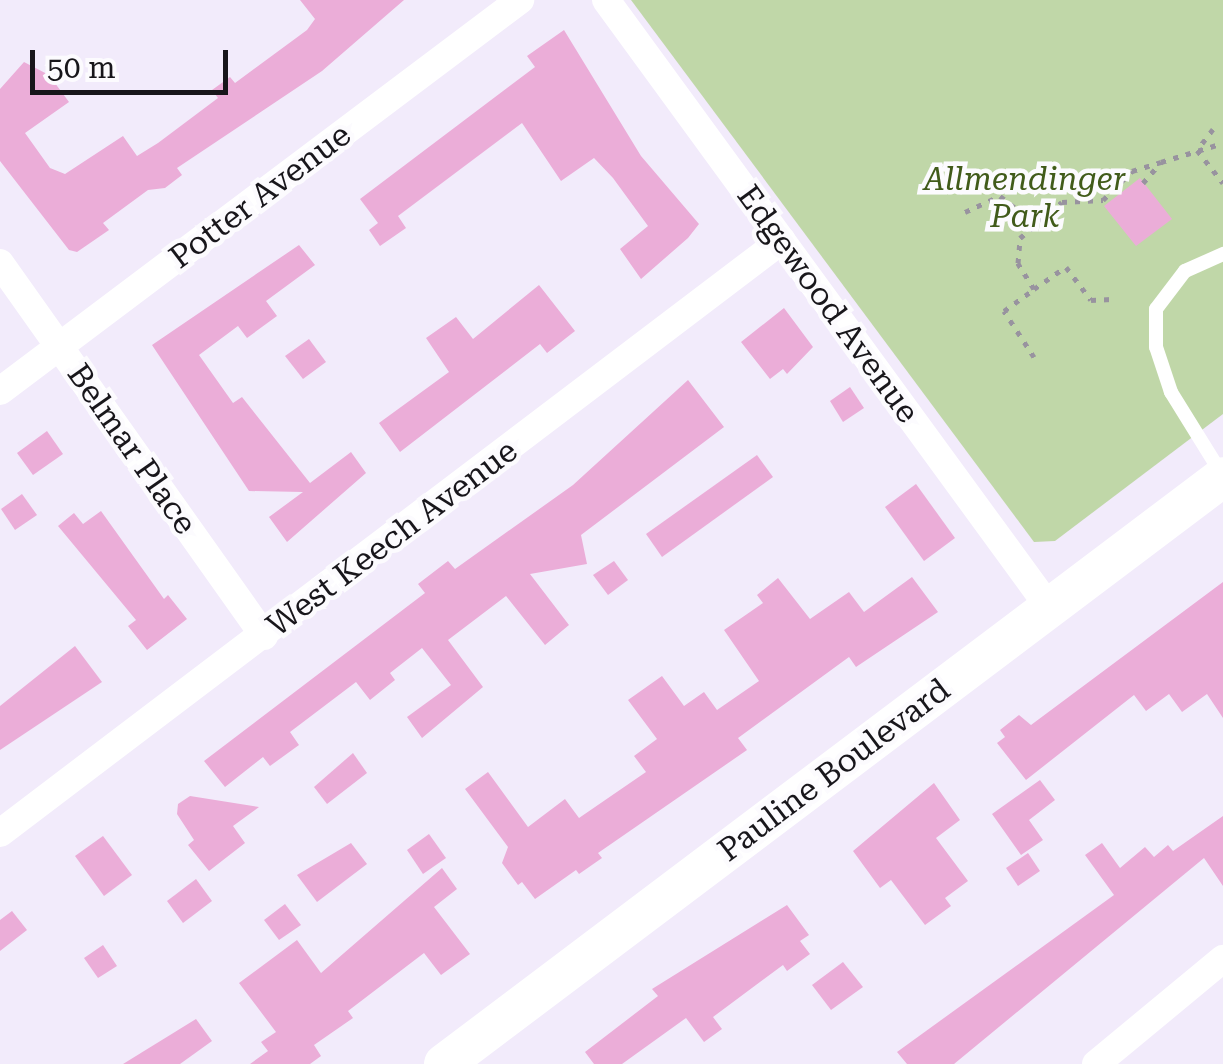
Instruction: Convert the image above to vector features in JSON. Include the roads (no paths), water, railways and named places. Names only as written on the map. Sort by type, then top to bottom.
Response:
[{"type":"street","name":"Potter Avenue","points":[[0,391],[520,0]]},
{"type":"street","name":"Edgewood Avenue","points":[[606,0],[1050,608]]},
{"type":"street","name":"West Keech Avenue","points":[[0,833],[782,240]]},
{"type":"street","name":"Belmar Place","points":[[0,263],[264,636]]},
{"type":"street","name":"Pauline Boulevard","points":[[444,1064],[1223,477]]},
{"type":"street","points":[[1096,1064],[1223,959]]},
{"type":"lane","points":[[1223,254],[1184,271],[1156,308],[1156,347],[1172,392],[1223,477]]},
{"type":"park label","name":"Allmendinger Park","points":[[1025,198]]}]
